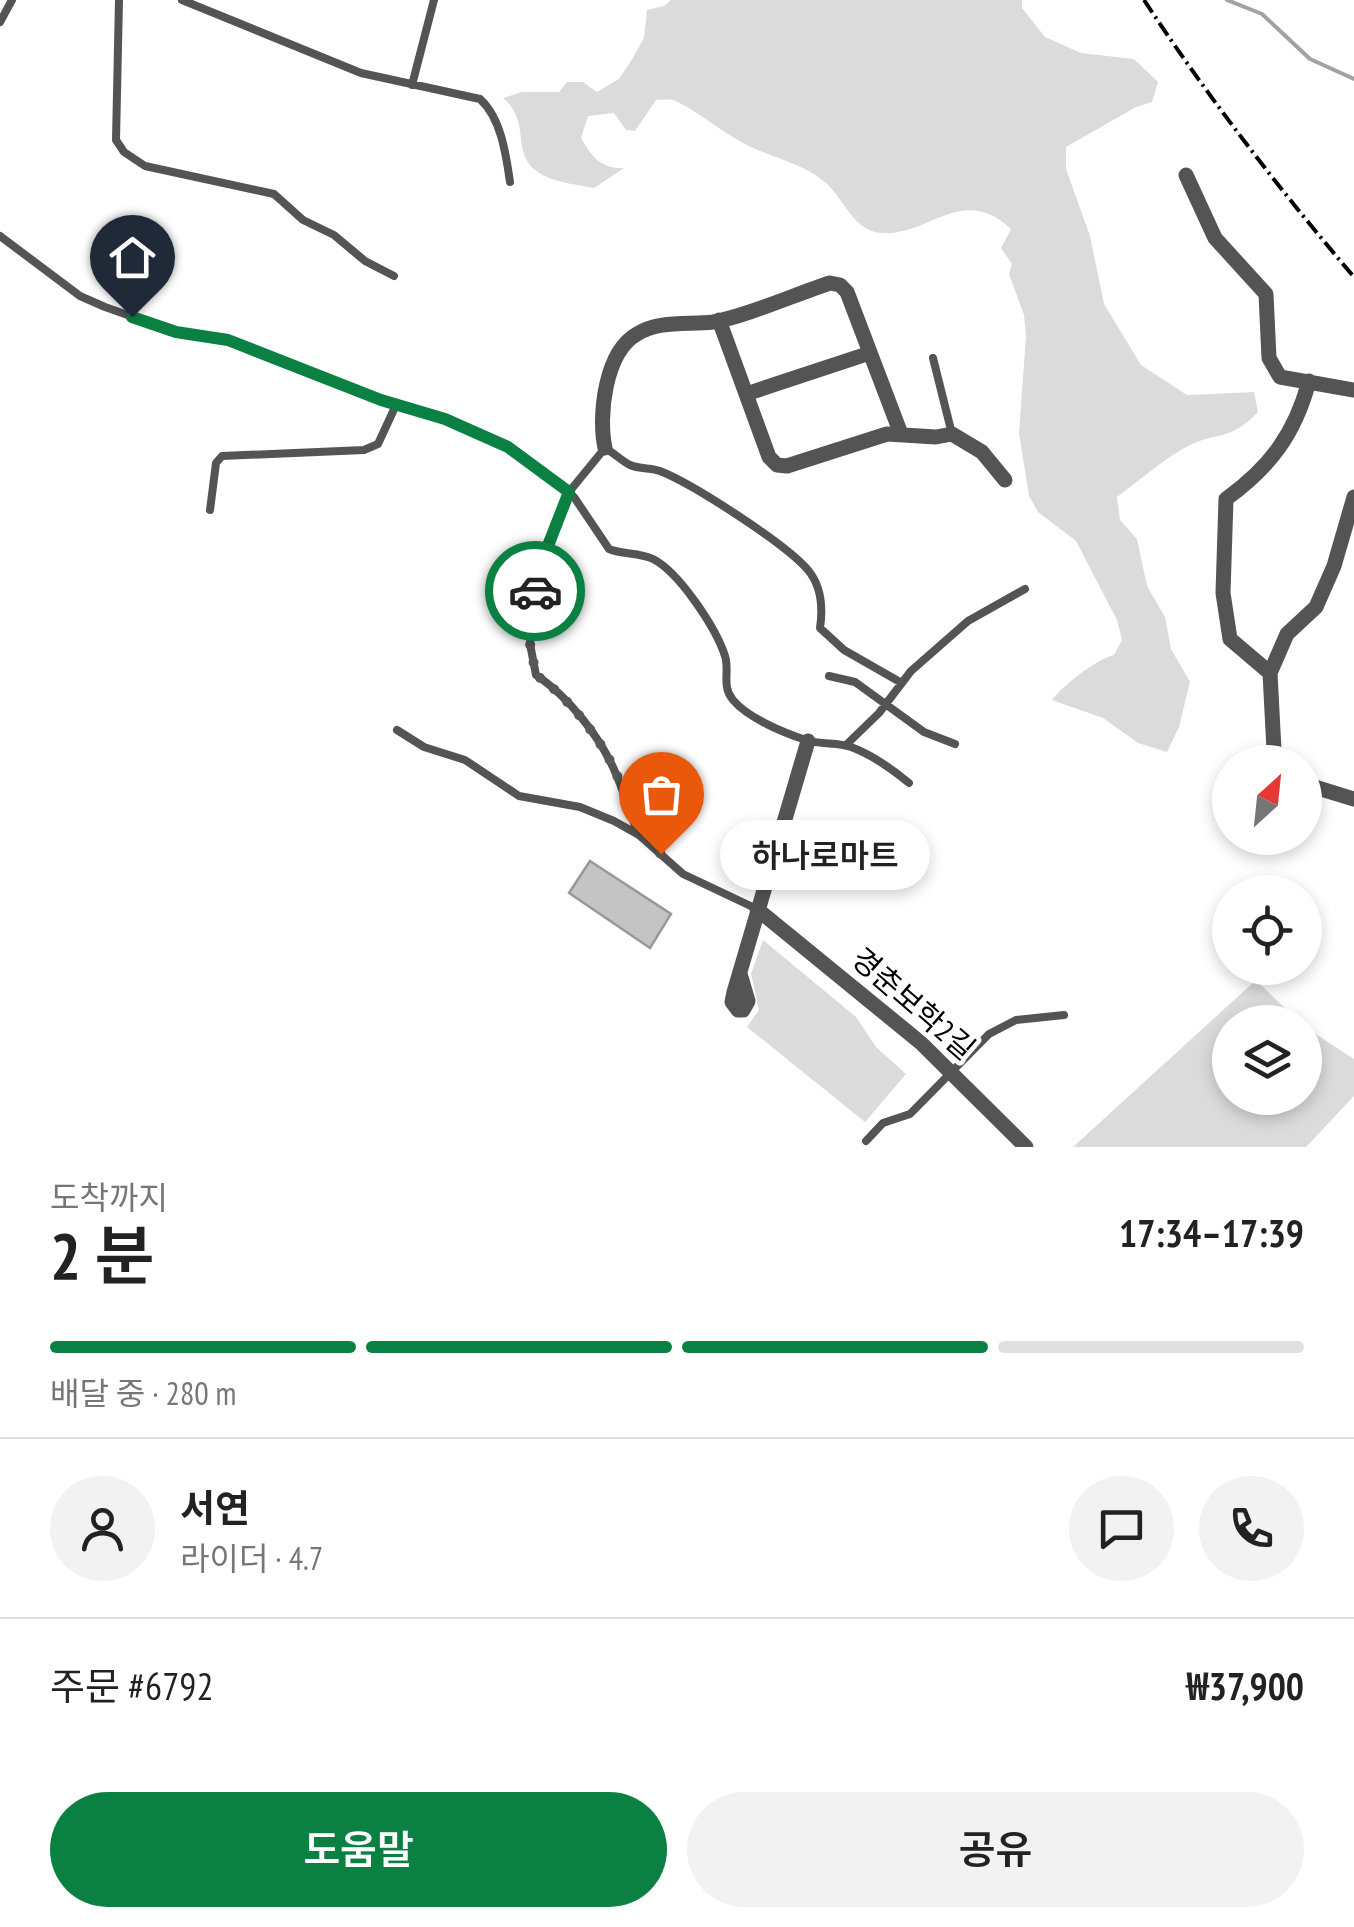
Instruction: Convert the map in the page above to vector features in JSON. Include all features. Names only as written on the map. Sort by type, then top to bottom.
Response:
[{"type":"street","points":[[1186,174],[1215,238],[1266,294],[1269,358],[1280,377],[1354,390]]},
{"type":"street","points":[[605,448],[602,436],[612,366],[621,348],[637,333],[676,323],[719,320],[830,282],[840,284],[847,292],[901,434]]},
{"type":"street","points":[[719,320],[769,457],[777,465],[787,466],[864,439],[952,434],[982,452],[1005,480]]},
{"type":"street","points":[[746,394],[870,353]]},
{"type":"street","points":[[1270,673],[1230,639],[1223,593],[1226,500],[1257,477],[1289,435],[1301,413],[1310,381]]},
{"type":"street","points":[[1274,745],[1270,673],[1287,634],[1316,608],[1334,566],[1354,497]]},
{"type":"street","points":[[740,974],[808,741]]},
{"type":"street","points":[[1322,789],[1354,799]]},
{"type":"street","name":"경춘보학2길","points":[[757,909],[922,1043],[1026,1147]]},
{"type":"lane","points":[[0,22],[12,0]]},
{"type":"lane","points":[[119,0],[116,140],[124,152],[146,166],[274,194],[303,220],[394,276]]},
{"type":"lane","points":[[182,0],[361,72],[480,99],[489,107],[506,154],[510,182]]},
{"type":"lane","points":[[412,84],[434,0]]},
{"type":"lane","points":[[0,236],[80,296],[106,308],[176,332],[228,340],[445,419],[508,447],[569,492],[609,549],[649,557],[675,577],[704,616],[726,658],[726,687],[734,701],[759,719],[808,741],[846,745],[864,752],[910,784]]},
{"type":"lane","points":[[934,358],[952,434]]},
{"type":"lane","points":[[210,510],[216,463],[222,456],[364,450],[378,444],[396,404]]},
{"type":"lane","points":[[639,835],[615,772],[596,738],[555,688],[536,675],[530,644],[535,588],[569,492],[605,448],[631,466],[663,472],[689,486],[784,550],[808,570],[819,590],[820,628],[844,650],[900,682]]},
{"type":"lane","points":[[846,745],[900,682],[968,622],[1025,589]]},
{"type":"lane","points":[[829,676],[854,682],[924,732],[955,744]]},
{"type":"lane","points":[[397,730],[424,747],[465,760],[519,796],[580,807],[639,835],[683,874],[757,909]]},
{"type":"lane","points":[[866,1141],[883,1123],[910,1114],[989,1034],[1016,1020],[1064,1015]]},
{"type":"shaded area","points":[[671,0],[1022,0],[1022,8],[1045,37],[1081,53],[1134,59],[1158,82],[1152,102],[1066,147],[1066,169],[1090,236],[1104,304],[1141,365],[1187,395],[1254,392],[1258,412],[1231,432],[1179,451],[1117,497],[1120,520],[1137,539],[1147,586],[1165,617],[1171,649],[1190,682],[1179,727],[1167,752],[1138,743],[1103,718],[1052,700],[1081,673],[1114,655],[1122,640],[1117,620],[1076,541],[1038,512],[1029,496],[1019,433],[1024,315],[1009,274],[1012,264],[1001,248],[1011,229],[994,216],[961,211],[899,232],[872,231],[857,221],[817,176],[743,143],[670,100],[656,100],[635,131],[626,130],[614,113],[588,116],[581,138],[589,151],[603,164],[624,168],[594,188],[547,177],[527,160],[517,119],[503,98],[522,92],[559,92],[567,82],[583,82],[597,92],[619,79],[631,61],[644,38],[647,10]]},
{"type":"shaded area","points":[[763,940],[856,1017],[876,1047],[906,1074],[865,1122],[747,1027],[759,1010],[751,974]]},
{"type":"shaded area","points":[[1251,985],[1261,985],[1282,1005],[1229,1005]]},
{"type":"shaded area","points":[[1212,1020],[1212,1115],[1322,1115],[1322,1038],[1354,1059],[1354,1096],[1306,1147],[1073,1147]]},
{"type":"building","points":[[590,861],[671,914],[650,948],[569,893]]},
{"type":"waterway","points":[[1227,0],[1262,14],[1310,59],[1354,79]]},
{"type":"railway","points":[[1144,0],[1245,142],[1354,277]]},
{"type":"way so far","points":[[535,591],[530,644],[536,675],[555,688],[596,738],[615,772],[639,835],[661,854]]},
{"type":"place","name":"하나로마트","points":[[661,854]]},
{"type":"route","points":[[132,317],[176,332],[228,340],[381,400],[445,419],[508,447],[569,492],[542,561],[535,591]]}]
